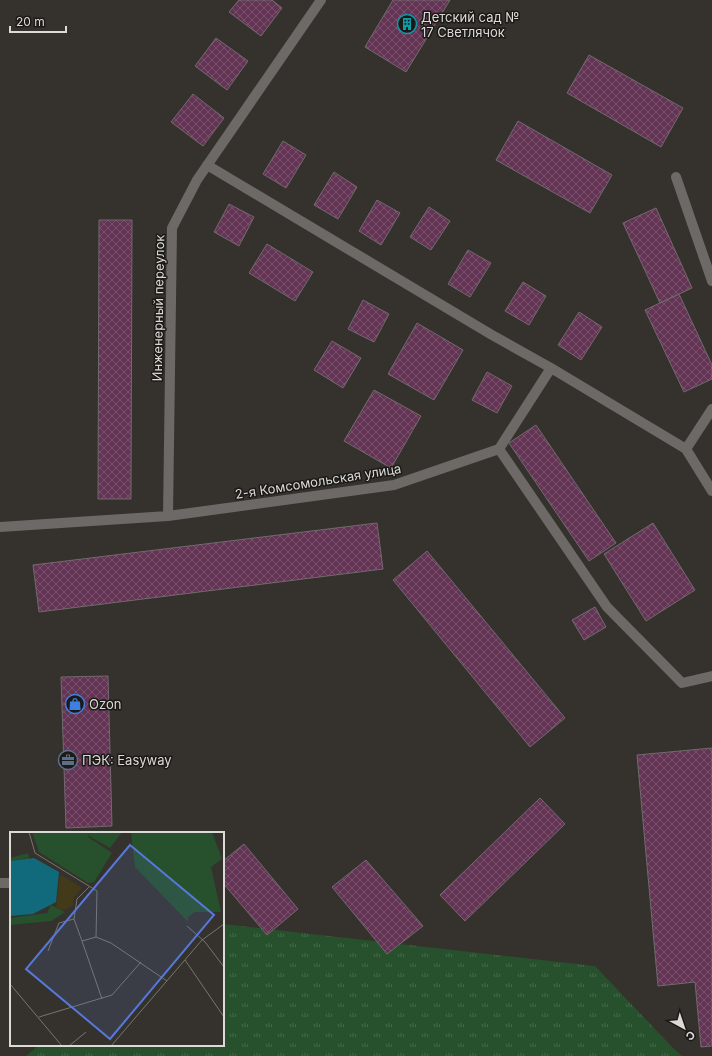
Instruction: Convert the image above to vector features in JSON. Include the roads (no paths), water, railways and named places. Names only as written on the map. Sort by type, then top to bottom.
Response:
[{"type":"street","name":"Инженерный переулок","points":[[168,516],[172,228],[196,180],[321,0]]},
{"type":"street","points":[[207,165],[686,449],[712,491]]},
{"type":"street","points":[[676,177],[712,281]]},
{"type":"street","points":[[551,368],[500,449],[607,607],[682,683],[712,676]]},
{"type":"street","points":[[686,449],[712,410]]},
{"type":"street","name":"2-я Комсомольская улица","points":[[0,527],[168,516],[394,485],[500,449]]},
{"type":"place","name":"Детский сад № 17 Светлячок","points":[[407,24]]},
{"type":"place","name":"Ozon","points":[[75,704]]},
{"type":"place","name":"ПЭК: Easyway","points":[[68,760]]}]
